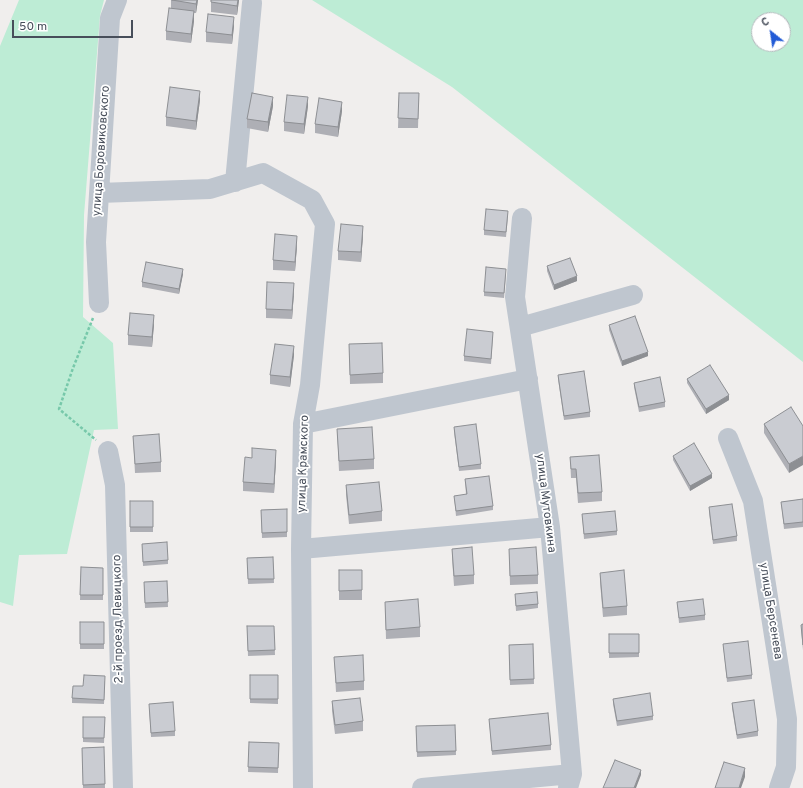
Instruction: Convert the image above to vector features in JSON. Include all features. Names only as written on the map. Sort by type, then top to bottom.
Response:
[{"type":"street","name":"улица Боровиковского","points":[[99,303],[96,242],[110,18],[117,0]]},
{"type":"street","points":[[99,193],[210,189],[235,182],[252,3]]},
{"type":"street","name":"улица Крамского","points":[[235,182],[263,173],[312,200],[326,224],[310,386],[303,424],[301,549],[302,788]]},
{"type":"street","name":"улица Мутовкина","points":[[522,218],[515,297],[550,527],[570,781]]},
{"type":"street","points":[[520,327],[633,295]]},
{"type":"street","points":[[303,424],[528,379]]},
{"type":"street","name":"улица Берсенева","points":[[728,438],[753,501],[787,719],[786,767],[779,788]]},
{"type":"street","name":"2-й проезд Левицкого","points":[[108,450],[116,485],[123,788]]},
{"type":"street","points":[[301,549],[550,527]]},
{"type":"street","points":[[422,788],[570,781]]},
{"type":"path","points":[[99,303],[73,368],[59,409],[108,450]]},
{"type":"green space","points":[[19,0],[104,0],[100,16],[84,215],[83,317],[113,343],[118,429],[94,430],[67,554],[19,555],[13,606],[0,602],[0,46]]},
{"type":"green space","points":[[312,0],[803,0],[803,362],[452,87]]},
{"type":"building","points":[[172,0],[197,0],[196,4]]},
{"type":"building","points":[[211,0],[238,0],[237,6],[211,2]]},
{"type":"building","points":[[169,8],[194,11],[191,34],[166,31]]},
{"type":"building","points":[[208,14],[234,17],[232,35],[206,32]]},
{"type":"building","points":[[170,87],[200,91],[196,121],[166,117]]},
{"type":"building","points":[[252,93],[273,97],[268,122],[247,119]]},
{"type":"building","points":[[399,93],[419,93],[418,119],[398,118]]},
{"type":"building","points":[[287,95],[308,97],[304,124],[284,122]]},
{"type":"building","points":[[319,98],[342,102],[338,127],[315,124]]},
{"type":"building","points":[[486,209],[508,211],[506,232],[484,230]]},
{"type":"building","points":[[341,224],[363,226],[361,252],[338,251]]},
{"type":"building","points":[[275,234],[297,236],[295,262],[273,260]]},
{"type":"building","points":[[570,258],[577,276],[554,285],[547,266]]},
{"type":"building","points":[[146,262],[183,269],[179,289],[142,282]]},
{"type":"building","points":[[486,267],[506,269],[504,293],[484,292]]},
{"type":"building","points":[[267,282],[294,283],[292,310],[266,309]]},
{"type":"building","points":[[130,313],[154,315],[152,337],[128,335]]},
{"type":"building","points":[[635,316],[648,352],[622,361],[609,325]]},
{"type":"building","points":[[467,329],[493,332],[491,359],[464,356]]},
{"type":"building","points":[[382,343],[383,373],[350,375],[349,344]]},
{"type":"building","points":[[275,344],[294,346],[290,377],[270,375]]},
{"type":"building","points":[[710,365],[729,395],[706,409],[687,379]]},
{"type":"building","points":[[584,371],[590,412],[564,416],[558,375]]},
{"type":"building","points":[[660,377],[665,402],[639,407],[634,383]]},
{"type":"building","points":[[791,407],[803,426],[803,456],[789,464],[764,424]]},
{"type":"building","points":[[476,424],[481,464],[459,467],[454,427]]},
{"type":"building","points":[[372,427],[374,459],[339,461],[337,429]]},
{"type":"building","points":[[159,434],[161,462],[135,464],[133,436]]},
{"type":"building","points":[[694,443],[712,474],[690,486],[673,456]]},
{"type":"building","points":[[252,448],[276,450],[274,484],[243,482],[245,457],[252,458]]},
{"type":"building","points":[[599,455],[602,492],[578,493],[576,469],[571,469],[570,457]]},
{"type":"building","points":[[489,476],[493,506],[456,511],[454,496],[467,494],[465,479]]},
{"type":"building","points":[[379,482],[382,511],[349,515],[346,485]]},
{"type":"building","points":[[803,499],[803,522],[784,524],[781,502]]},
{"type":"building","points":[[130,501],[153,501],[153,527],[130,527]]},
{"type":"building","points":[[732,504],[737,536],[713,540],[709,507]]},
{"type":"building","points":[[287,509],[287,532],[262,533],[261,510]]},
{"type":"building","points":[[615,511],[617,531],[584,534],[582,514]]},
{"type":"building","points":[[167,542],[168,560],[143,562],[142,544]]},
{"type":"building","points":[[472,547],[474,575],[454,576],[452,549]]},
{"type":"building","points":[[536,547],[538,575],[510,576],[509,549]]},
{"type":"building","points":[[273,557],[274,579],[248,579],[247,558]]},
{"type":"building","points":[[81,567],[103,568],[103,595],[80,595]]},
{"type":"building","points":[[339,570],[362,570],[362,590],[339,591]]},
{"type":"building","points":[[624,570],[627,606],[603,608],[600,573]]},
{"type":"building","points":[[167,581],[168,602],[145,603],[144,582]]},
{"type":"building","points":[[537,592],[538,604],[516,606],[515,594]]},
{"type":"building","points":[[418,599],[420,627],[386,630],[385,602]]},
{"type":"building","points":[[703,599],[705,615],[679,618],[677,602]]},
{"type":"building","points":[[80,622],[104,622],[104,644],[80,644]]},
{"type":"building","points":[[803,624],[803,645],[801,625]]},
{"type":"building","points":[[247,626],[274,626],[275,650],[248,651]]},
{"type":"building","points":[[609,634],[639,634],[639,653],[609,653]]},
{"type":"building","points":[[748,641],[752,675],[727,678],[723,644]]},
{"type":"building","points":[[533,644],[534,679],[510,680],[509,645]]},
{"type":"building","points":[[363,655],[364,681],[336,683],[334,657]]},
{"type":"building","points":[[84,675],[105,676],[104,700],[72,698],[73,686],[83,686]]},
{"type":"building","points":[[250,675],[278,675],[278,699],[250,699]]},
{"type":"building","points":[[650,693],[653,716],[617,721],[613,699]]},
{"type":"building","points":[[360,698],[363,721],[335,725],[332,701]]},
{"type":"building","points":[[754,700],[758,731],[737,735],[732,703]]},
{"type":"building","points":[[173,702],[175,731],[151,733],[149,704]]},
{"type":"building","points":[[548,713],[551,745],[492,751],[489,719]]},
{"type":"building","points":[[83,717],[105,717],[104,738],[83,738]]},
{"type":"building","points":[[455,725],[456,751],[417,752],[416,726]]},
{"type":"building","points":[[249,742],[279,743],[278,768],[248,767]]},
{"type":"building","points":[[104,747],[105,784],[83,785],[82,748]]},
{"type":"building","points":[[615,760],[641,770],[634,788],[603,788]]},
{"type":"building","points":[[724,762],[745,768],[739,788],[715,788]]}]
